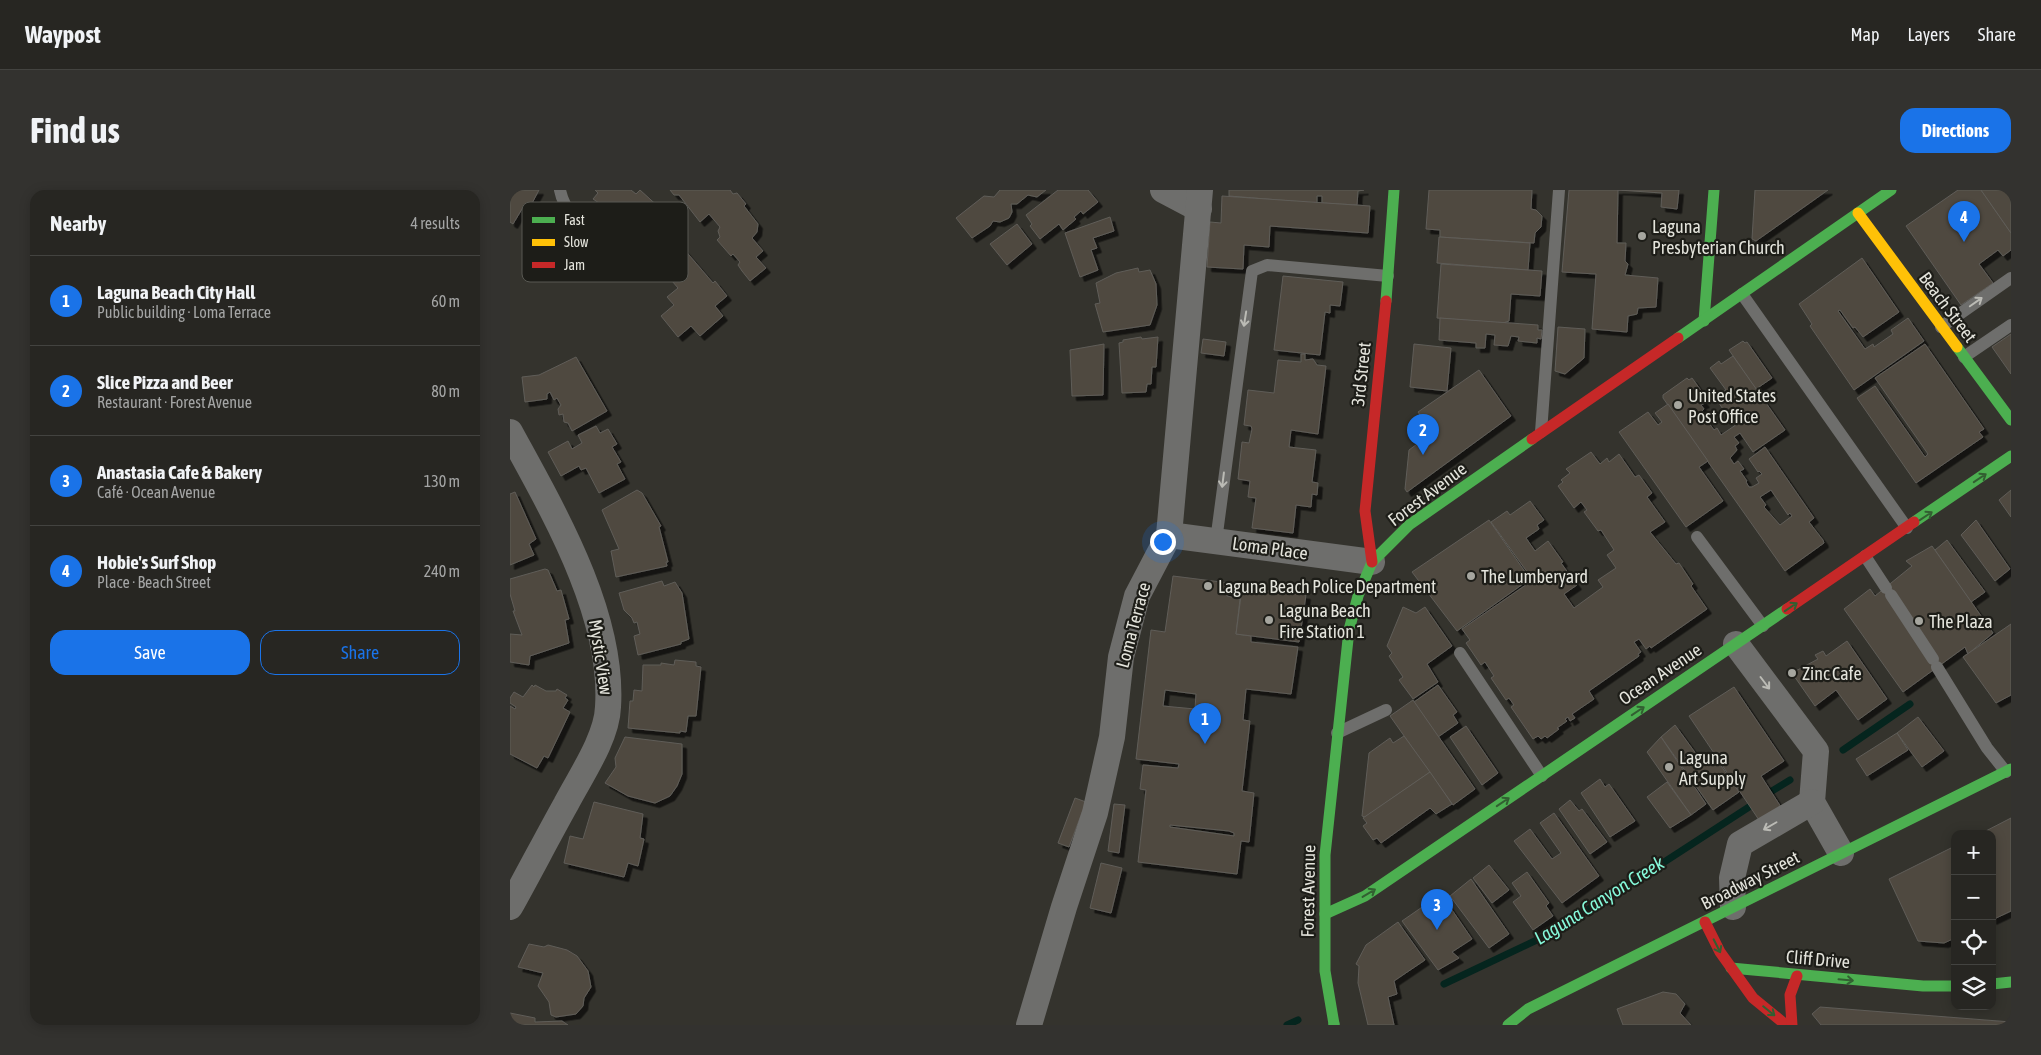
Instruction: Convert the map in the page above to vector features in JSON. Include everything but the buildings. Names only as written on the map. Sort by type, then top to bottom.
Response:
[{"type":"street","points":[[1163,190],[1200,200]]},
{"type":"street","name":"3rd Street","points":[[1372,562],[1365,511],[1388,276],[1394,190]]},
{"type":"street","points":[[1704,321],[1714,190]]},
{"type":"street","name":"Forest Avenue","points":[[1334,1025],[1325,971],[1325,855],[1349,630],[1358,596],[1372,562],[1409,526],[1891,190]]},
{"type":"street","name":"Loma Terrace","points":[[1029,1025],[1064,907],[1095,813],[1112,737],[1121,657],[1137,596],[1169,535],[1200,200]]},
{"type":"street","name":"Beach Street","points":[[1858,213],[2011,420]]},
{"type":"street","name":"Mystic View","points":[[510,432],[560,527],[588,588],[606,664],[608,708],[596,748],[510,907]]},
{"type":"street","name":"Ocean Avenue","points":[[1325,914],[1365,896],[2011,456]]},
{"type":"street","name":"Loma Place","points":[[1169,535],[1372,562]]},
{"type":"street","points":[[1736,644],[1816,751],[1812,802],[1842,853]]},
{"type":"street","name":"Broadway Street","points":[[1508,1025],[1528,1009],[2008,771]]},
{"type":"street","points":[[1733,907],[1732,878],[1740,844],[1812,802]]},
{"type":"street","points":[[1705,922],[1720,952],[1731,968],[1786,1025]]},
{"type":"street","name":"Cliff Drive","points":[[1731,968],[1797,976],[1923,986],[1951,986]]},
{"type":"street","points":[[1778,984],[1797,976]]},
{"type":"street","points":[[1792,1025],[1790,995],[1797,976]]},
{"type":"street","points":[[1996,984],[2011,982]]},
{"type":"lane","points":[[560,190],[565,202]]},
{"type":"lane","points":[[1541,434],[1559,190]]},
{"type":"lane","points":[[1216,541],[1252,271],[1267,265],[1388,276]]},
{"type":"lane","points":[[1941,327],[2011,278]]},
{"type":"lane","points":[[1742,294],[1907,528]]},
{"type":"lane","points":[[1964,358],[2011,325]]},
{"type":"lane","points":[[1697,537],[1763,626]]},
{"type":"lane","points":[[1866,556],[1988,748],[2008,771]]},
{"type":"lane","points":[[1460,654],[1542,776]]},
{"type":"lane","points":[[1337,732],[1386,710]]},
{"type":"waterway","points":[[1843,750],[1910,704]]},
{"type":"waterway","points":[[1772,791],[1790,780]]},
{"type":"waterway","name":"Laguna Canyon Creek","points":[[1444,984],[1543,937],[1749,807]]},
{"type":"waterway","name":"Laguna Canyon Creek","points":[[1287,1025],[1298,1020]]},
{"type":"traffic: fast","points":[[1386,301],[1394,190]]},
{"type":"traffic: fast","points":[[1704,321],[1714,190]]},
{"type":"traffic: fast","points":[[1678,338],[1891,190]]},
{"type":"traffic: fast","points":[[1957,347],[2011,420]]},
{"type":"traffic: fast","points":[[1334,1024],[1325,971],[1325,855],[1349,630],[1358,596],[1372,562],[1409,525],[1532,439]]},
{"type":"traffic: fast","points":[[1914,522],[2011,456]]},
{"type":"traffic: fast","points":[[1325,914],[1365,896],[1787,609]]},
{"type":"traffic: fast","points":[[1508,1025],[1528,1009],[2011,769]]},
{"type":"traffic: fast","points":[[1731,968],[1923,986],[1951,986]]},
{"type":"traffic: fast","points":[[1996,984],[2011,982]]},
{"type":"traffic: slow","points":[[1858,213],[1957,347]]},
{"type":"traffic: jam","points":[[1372,562],[1365,511],[1386,301]]},
{"type":"traffic: jam","points":[[1532,439],[1678,338]]},
{"type":"traffic: jam","points":[[1787,609],[1914,522]]},
{"type":"traffic: jam","points":[[1705,922],[1720,952],[1753,998],[1786,1025]]},
{"type":"traffic: jam","points":[[1792,1025],[1790,995],[1797,976]]},
{"type":"place","name":"Laguna Presbyterian Church","points":[[1642,236]]},
{"type":"place","name":"Hobie's Surf Shop","points":[[1964,242]]},
{"type":"place","name":"United States Post Office","points":[[1678,405]]},
{"type":"place","name":"Slice Pizza and Beer","points":[[1423,455]]},
{"type":"place","name":"The Lumberyard","points":[[1471,576]]},
{"type":"place","name":"Laguna Beach Police Department","points":[[1208,586]]},
{"type":"place","name":"Laguna Beach Fire Station 1","points":[[1269,620]]},
{"type":"place","name":"The Plaza","points":[[1919,621]]},
{"type":"place","name":"Zinc Cafe","points":[[1792,673]]},
{"type":"place","name":"Laguna Beach City Hall","points":[[1205,744]]},
{"type":"place","name":"Laguna Art Supply","points":[[1669,767]]},
{"type":"place","name":"Anastasia Cafe & Bakery","points":[[1437,930]]}]
